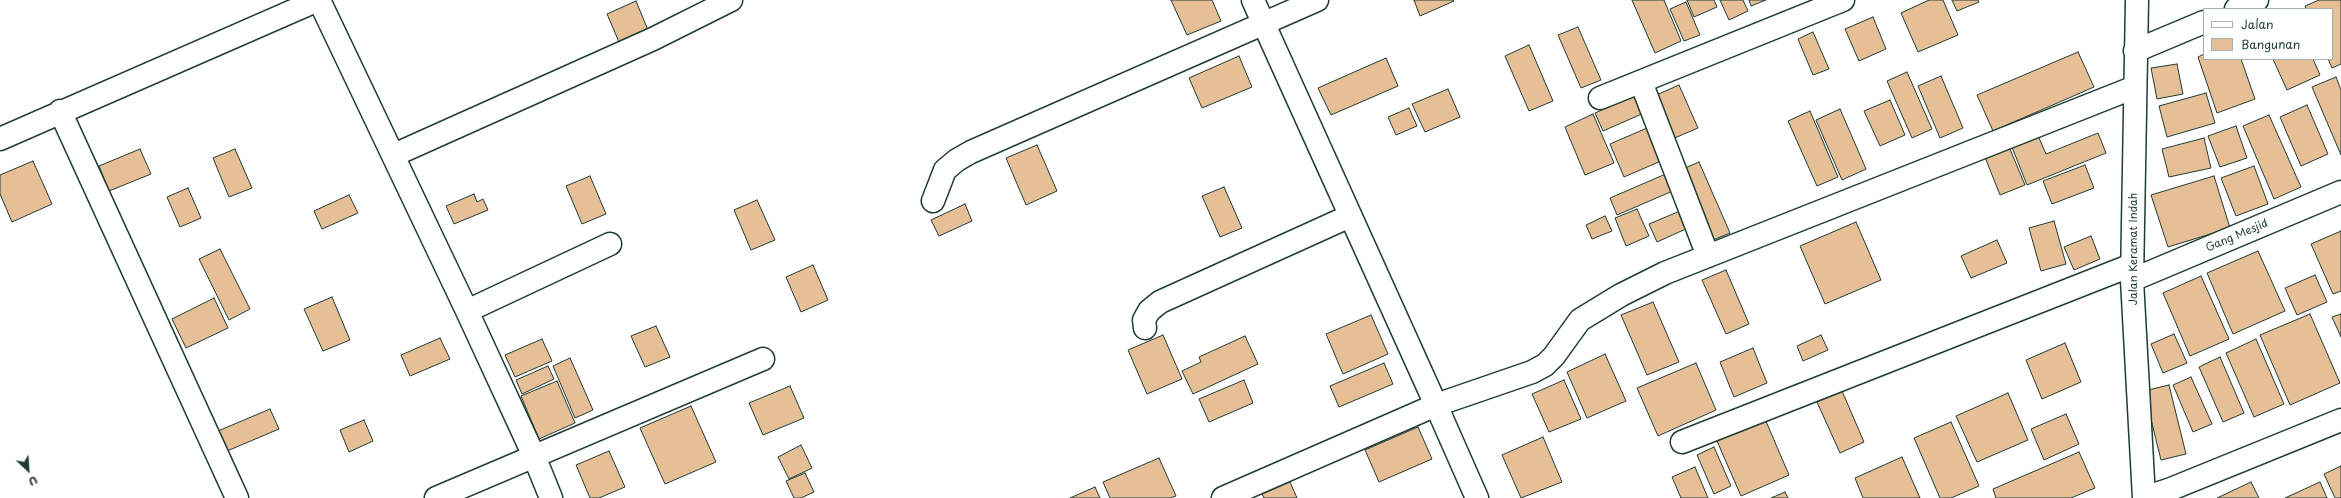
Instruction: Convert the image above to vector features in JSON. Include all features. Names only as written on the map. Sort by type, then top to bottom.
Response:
[{"type":"street","points":[[0,139],[60,111],[318,0],[394,155],[467,311],[534,456],[551,498]]},
{"type":"street","points":[[394,155],[653,39],[730,0]]},
{"type":"street","points":[[1253,0],[1477,498]]},
{"type":"street","points":[[933,201],[945,170],[957,160],[1317,0]]},
{"type":"street","points":[[1600,98],[1843,0]]},
{"type":"street","name":"Jalan Keramat Indah","points":[[2137,0],[2132,272],[2144,498]]},
{"type":"street","points":[[2238,8],[2257,0]]},
{"type":"street","points":[[2135,50],[2203,22]]},
{"type":"street","points":[[1641,82],[1708,256]]},
{"type":"street","points":[[1223,498],[1436,405],[1532,372],[1545,365],[1554,356],[1580,320],[1627,292],[1665,273],[2135,87]]},
{"type":"street","points":[[60,111],[237,498]]},
{"type":"street","name":"Gang Mesjid","points":[[1682,442],[2341,192]]},
{"type":"street","points":[[1145,328],[1144,320],[1149,312],[1160,302],[1350,216]]},
{"type":"street","points":[[467,311],[610,244]]},
{"type":"street","points":[[436,498],[763,359]]},
{"type":"street","points":[[2144,498],[2171,489],[2341,420]]},
{"type":"building","points":[[1171,0],[1212,0],[1221,21],[1187,35]]},
{"type":"building","points":[[1414,0],[1453,0],[1454,1],[1420,16]]},
{"type":"building","points":[[1632,0],[1664,0],[1681,41],[1655,53]]},
{"type":"building","points":[[1687,0],[1714,0],[1717,7],[1694,17]]},
{"type":"building","points":[[1720,0],[1743,0],[1748,11],[1729,20]]},
{"type":"building","points":[[1749,0],[1766,0],[1751,6]]},
{"type":"building","points":[[1929,0],[1943,0],[1958,35],[1918,52],[1901,13]]},
{"type":"building","points":[[1952,0],[1978,0],[1979,2],[1957,11]]},
{"type":"building","points":[[2319,0],[2341,0],[2341,64],[2332,68],[2328,60],[2333,60],[2333,8],[2306,8],[2305,6]]},
{"type":"building","points":[[636,1],[648,30],[619,42],[607,14]]},
{"type":"building","points":[[1686,2],[1700,35],[1684,41],[1670,9]]},
{"type":"building","points":[[1873,17],[1886,49],[1859,61],[1845,29]]},
{"type":"building","points":[[1578,27],[1601,80],[1581,88],[1558,35]]},
{"type":"building","points":[[1813,32],[1829,69],[1813,75],[1798,39]]},
{"type":"building","points":[[1529,45],[1553,101],[1529,111],[1505,56]]},
{"type":"building","points":[[2078,52],[2094,87],[1993,131],[1977,95]]},
{"type":"building","points":[[2203,54],[2203,60],[2241,60],[2255,99],[2217,113],[2198,57]]},
{"type":"building","points":[[1239,56],[1252,87],[1202,108],[1189,78]]},
{"type":"building","points":[[1386,58],[1398,86],[1331,115],[1318,88]]},
{"type":"building","points":[[2273,60],[2313,60],[2320,75],[2287,90]]},
{"type":"building","points":[[2177,64],[2183,94],[2157,99],[2151,68]]},
{"type":"building","points":[[1907,72],[1932,129],[1912,138],[1887,81]]},
{"type":"building","points":[[1941,76],[1963,128],[1940,138],[1918,86]]},
{"type":"building","points":[[2336,77],[2341,90],[2341,155],[2312,87]]},
{"type":"building","points":[[1679,85],[1698,128],[1670,140],[1652,97]]},
{"type":"building","points":[[1448,89],[1460,117],[1425,132],[1412,104]]},
{"type":"building","points":[[2206,93],[2215,123],[2167,137],[2159,106]]},
{"type":"building","points":[[1636,95],[1644,113],[1603,131],[1595,113]]},
{"type":"building","points":[[1890,100],[1905,135],[1880,146],[1864,111]]},
{"type":"building","points":[[2307,105],[2328,154],[2301,166],[2280,117]]},
{"type":"building","points":[[1409,108],[1417,126],[1396,135],[1388,117]]},
{"type":"building","points":[[1840,109],[1866,169],[1842,180],[1816,120]]},
{"type":"building","points":[[1810,111],[1838,177],[1817,186],[1788,121]]},
{"type":"building","points":[[1593,114],[1614,163],[1585,175],[1565,127]]},
{"type":"building","points":[[2269,115],[2301,187],[2274,199],[2243,126]]},
{"type":"building","points":[[2236,126],[2247,158],[2220,167],[2208,136]]},
{"type":"building","points":[[1647,128],[1661,161],[1624,177],[1610,144]]},
{"type":"building","points":[[2036,131],[2046,154],[2098,133],[2106,153],[2027,185],[2010,142]]},
{"type":"building","points":[[2204,138],[2211,168],[2169,177],[2162,149]]},
{"type":"building","points":[[2007,142],[2025,185],[2000,195],[1983,152]]},
{"type":"building","points":[[1037,145],[1057,191],[1026,205],[1006,158]]},
{"type":"building","points":[[140,149],[151,174],[109,191],[99,166]]},
{"type":"building","points":[[235,149],[252,188],[229,197],[213,158]]},
{"type":"building","points":[[33,161],[52,204],[12,222],[0,194],[0,175]]},
{"type":"building","points":[[1699,162],[1730,233],[1708,242],[1678,171]]},
{"type":"building","points":[[2085,165],[2094,188],[2052,204],[2043,181]]},
{"type":"building","points":[[2254,166],[2268,204],[2236,216],[2221,178]]},
{"type":"building","points":[[1668,173],[1675,190],[1617,215],[1610,198]]},
{"type":"building","points":[[590,176],[606,214],[582,224],[566,186]]},
{"type":"building","points":[[2214,176],[2230,228],[2168,247],[2151,195]]},
{"type":"building","points":[[1224,187],[1242,228],[1220,237],[1202,196]]},
{"type":"building","points":[[188,188],[201,218],[180,227],[167,197]]},
{"type":"building","points":[[474,194],[477,202],[483,199],[488,210],[454,224],[446,206]]},
{"type":"building","points":[[349,195],[358,213],[322,229],[314,211]]},
{"type":"building","points":[[757,200],[775,240],[751,250],[734,210]]},
{"type":"building","points":[[965,204],[972,221],[939,236],[931,220]]},
{"type":"building","points":[[1637,209],[1649,236],[1626,246],[1615,218]]},
{"type":"building","points":[[1680,211],[1688,228],[1657,242],[1649,224]]},
{"type":"building","points":[[1605,216],[1612,231],[1592,239],[1586,225]]},
{"type":"building","points":[[2054,221],[2066,264],[2041,271],[2029,228]]},
{"type":"building","points":[[1856,222],[1881,280],[1825,304],[1800,246]]},
{"type":"building","points":[[2341,231],[2341,291],[2333,294],[2311,244]]},
{"type":"building","points":[[2091,236],[2100,259],[2074,270],[2064,247]]},
{"type":"building","points":[[1997,240],[2007,263],[1971,278],[1961,256]]},
{"type":"building","points":[[220,249],[250,309],[229,320],[199,259]]},
{"type":"building","points":[[2258,251],[2285,311],[2233,334],[2207,273]]},
{"type":"building","points":[[813,265],[828,300],[801,312],[786,277]]},
{"type":"building","points":[[1726,270],[1749,324],[1726,334],[1702,280]]},
{"type":"building","points":[[2315,275],[2327,302],[2297,315],[2285,288]]},
{"type":"building","points":[[2201,276],[2229,339],[2190,356],[2163,293]]},
{"type":"building","points":[[332,297],[350,340],[323,351],[304,309]]},
{"type":"building","points":[[214,298],[228,328],[186,348],[172,319]]},
{"type":"building","points":[[1653,302],[1679,362],[1647,375],[1621,315]]},
{"type":"building","points":[[2310,314],[2340,383],[2290,405],[2260,335]]},
{"type":"building","points":[[2341,314],[2341,337],[2332,317]]},
{"type":"building","points":[[1371,315],[1388,354],[1343,374],[1326,334]]},
{"type":"building","points":[[656,326],[670,357],[645,367],[631,336]]},
{"type":"building","points":[[2174,334],[2187,363],[2163,373],[2151,344]]},
{"type":"building","points":[[1163,335],[1182,379],[1147,394],[1128,350]]},
{"type":"building","points":[[1821,335],[1828,350],[1803,361],[1797,346]]},
{"type":"building","points":[[1245,336],[1258,364],[1193,394],[1182,371],[1201,362],[1199,357]]},
{"type":"building","points":[[440,338],[450,359],[410,376],[401,355]]},
{"type":"building","points":[[542,339],[552,361],[515,377],[505,355]]},
{"type":"building","points":[[2256,339],[2284,404],[2254,417],[2226,353]]},
{"type":"building","points":[[2065,343],[2081,382],[2042,399],[2026,360]]},
{"type":"building","points":[[1753,348],[1767,383],[1734,397],[1720,362]]},
{"type":"building","points":[[1605,354],[1626,401],[1587,418],[1567,372]]},
{"type":"building","points":[[2220,357],[2244,413],[2223,422],[2199,367]]},
{"type":"building","points":[[570,358],[593,410],[575,418],[553,366]]},
{"type":"building","points":[[1384,363],[1393,384],[1339,407],[1330,386]]},
{"type":"building","points":[[1696,363],[1716,410],[1658,436],[1637,388]]},
{"type":"building","points":[[548,366],[554,379],[522,394],[516,380]]},
{"type":"building","points":[[2191,377],[2212,424],[2193,432],[2173,385]]},
{"type":"building","points":[[1244,380],[1253,403],[1209,422],[1199,399]]},
{"type":"building","points":[[1564,380],[1581,419],[1549,432],[1532,394]]},
{"type":"building","points":[[557,381],[575,423],[539,439],[521,396]]},
{"type":"building","points":[[2169,385],[2186,454],[2161,460],[2144,391]]},
{"type":"building","points":[[790,386],[804,418],[763,435],[749,403]]},
{"type":"building","points":[[1842,391],[1864,442],[1840,453],[1817,402]]},
{"type":"building","points":[[2008,393],[2028,440],[1977,462],[1956,416]]},
{"type":"building","points":[[691,406],[716,462],[665,484],[640,428]]},
{"type":"building","points":[[270,409],[279,429],[227,451],[218,431]]},
{"type":"building","points":[[2066,414],[2079,444],[2044,460],[2031,429]]},
{"type":"building","points":[[1765,419],[1789,475],[1741,496],[1717,441]]},
{"type":"building","points":[[364,420],[373,441],[349,452],[340,430]]},
{"type":"building","points":[[1951,422],[1979,486],[1951,498],[1940,498],[1914,438]]},
{"type":"building","points":[[1418,427],[1432,459],[1379,482],[1365,450]]},
{"type":"building","points":[[1543,437],[1562,482],[1521,498],[1502,455]]},
{"type":"building","points":[[801,445],[812,468],[789,479],[778,457]]},
{"type":"building","points":[[1714,447],[1731,486],[1714,494],[1697,455]]},
{"type":"building","points":[[609,451],[625,487],[599,498],[590,498],[576,465]]},
{"type":"building","points":[[2079,452],[2095,488],[2071,498],[1996,498],[1993,489]]},
{"type":"building","points":[[1902,457],[1920,498],[1863,498],[1855,478]]},
{"type":"building","points":[[1159,458],[1176,496],[1170,498],[1110,498],[1103,482]]},
{"type":"building","points":[[2341,466],[2341,498],[2335,498],[2324,474]]},
{"type":"building","points":[[1695,467],[1708,498],[1681,498],[1672,477]]},
{"type":"building","points":[[805,473],[814,492],[801,498],[794,498],[786,481]]},
{"type":"building","points":[[1290,482],[1297,498],[1264,498],[1262,494]]},
{"type":"building","points":[[2251,482],[2259,498],[2217,498]]},
{"type":"building","points":[[2320,482],[2327,498],[2285,498]]},
{"type":"building","points":[[1095,487],[1100,498],[1070,498]]},
{"type":"building","points":[[1785,492],[1788,498],[1771,498]]}]
